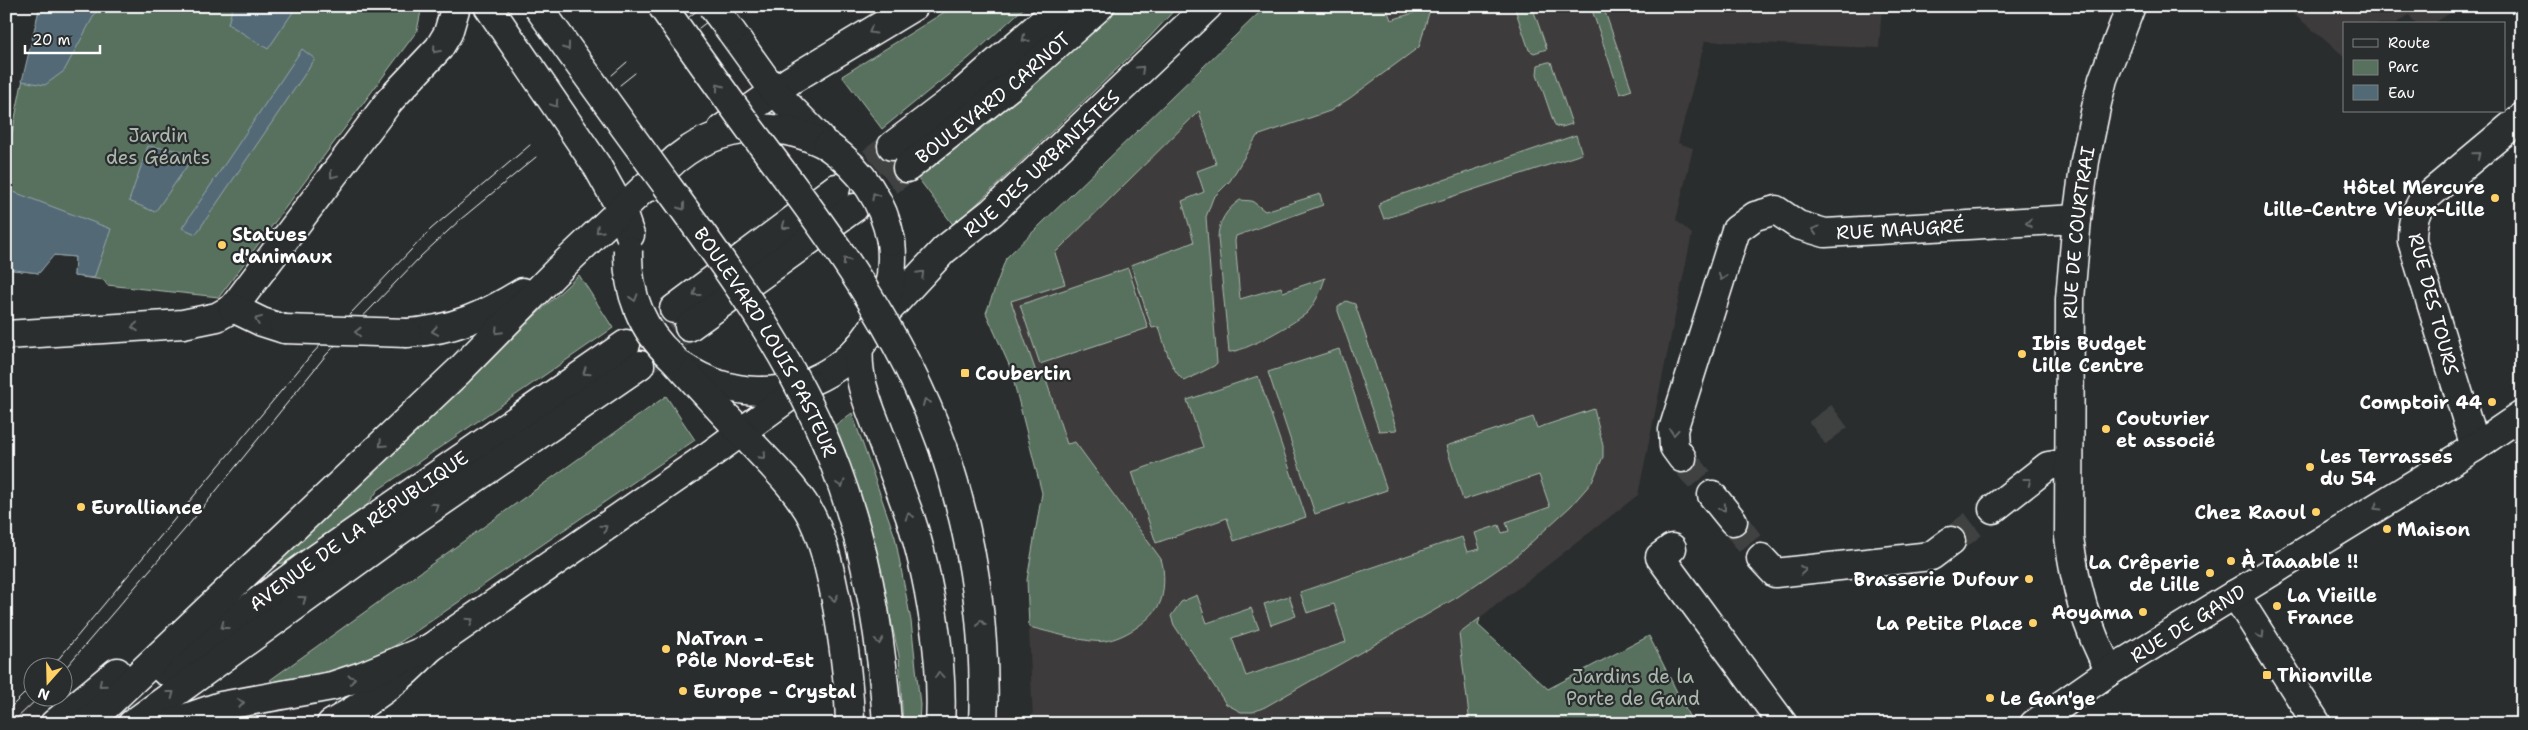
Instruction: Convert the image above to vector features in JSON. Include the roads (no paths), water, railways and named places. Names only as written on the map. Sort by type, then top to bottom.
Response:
[{"type":"main road","points":[[6,335],[183,324],[217,317],[233,308],[367,129],[395,94],[439,48],[448,33],[456,6]]},
{"type":"main road","points":[[488,6],[597,166],[621,209],[629,242],[630,282],[640,314],[657,342],[672,357],[715,391],[741,432],[790,484],[808,510],[825,557],[841,634],[850,724]]},
{"type":"main road","points":[[662,6],[808,206],[878,309],[917,382],[943,447],[960,503],[976,586],[984,651],[983,724]]},
{"type":"main road","points":[[331,724],[378,697],[401,678],[430,648],[741,432],[808,383],[836,368],[859,347],[876,323],[889,291],[892,258],[888,225],[874,194],[854,167],[828,146],[774,91],[712,6]]},
{"type":"main road","points":[[87,724],[459,371],[557,271],[682,153],[706,139],[774,91],[914,6]]},
{"type":"main road","name":"BOULEVARD CARNOT","points":[[1061,6],[963,92],[900,157],[1013,84],[1100,6]]},
{"type":"main road","name":"RUE DES URBANISTES","points":[[876,323],[944,250],[992,212],[1208,6]]},
{"type":"main road","points":[[2114,50],[2130,6]]},
{"type":"main road","points":[[2114,50],[2140,6]]},
{"type":"main road","name":"BOULEVARD LOUIS PASTEUR","points":[[538,7],[732,277],[781,352],[816,421],[835,466],[862,554],[878,633],[887,724]]},
{"type":"main road","name":"RUE DE COURTRAI","points":[[2110,671],[2097,648],[2085,617],[2074,572],[2069,537],[2068,462],[2070,300],[2077,219],[2085,161],[2103,80],[2114,50]]},
{"type":"main road","name":"RUE DES TOURS","points":[[2475,447],[2412,241],[2412,226],[2416,211],[2424,199],[2522,117]]},
{"type":"main road","points":[[706,139],[739,130],[772,128],[797,133],[828,146]]},
{"type":"main road","points":[[629,242],[641,202],[660,173]]},
{"type":"main road","points":[[682,318],[845,198]]},
{"type":"main road","name":"RUE MAUGRÉ","points":[[1682,458],[1674,448],[1672,430],[1736,230],[1754,216],[1776,210],[1798,225],[1825,233],[2077,219]]},
{"type":"main road","points":[[233,308],[284,329],[407,333],[432,332],[475,319],[557,271]]},
{"type":"main road","points":[[859,347],[858,363],[862,389],[912,523],[922,561],[938,659],[940,724]]},
{"type":"main road","name":"AVENUE DE LA RÉPUBLIQUE","points":[[94,724],[310,563],[633,354],[403,528],[132,724]]},
{"type":"main road","points":[[715,391],[766,392],[808,383]]},
{"type":"main road","name":"RUE DE GAND","points":[[2034,724],[2110,671],[2475,447],[2522,415]]},
{"type":"main road","points":[[1993,509],[2048,466],[2068,462]]},
{"type":"main road","points":[[1712,495],[1733,521]]},
{"type":"main road","points":[[54,724],[315,508]]},
{"type":"main road","points":[[1761,558],[1775,573],[1931,556],[1951,541]]},
{"type":"main road","points":[[1666,552],[1783,724]]},
{"type":"main road","points":[[2235,594],[2318,724]]},
{"type":"main road","points":[[173,722],[221,706],[305,692],[362,676],[430,648]]},
{"type":"water","points":[[40,6],[99,6],[64,71],[45,85],[22,81]]},
{"type":"water","points":[[233,6],[297,6],[268,49],[228,24]]},
{"type":"water","points":[[302,49],[315,59],[196,234],[182,228]]},
{"type":"water","points":[[148,146],[196,153],[155,212],[129,201]]},
{"type":"water","points":[[6,189],[111,229],[94,278],[74,276],[75,257],[54,255],[39,273],[6,269]]},
{"type":"tunnel","points":[[838,187],[892,146]]},
{"type":"tunnel","points":[[855,207],[907,168]]},
{"type":"tunnel","points":[[644,362],[689,327]]},
{"type":"tunnel","points":[[1817,433],[1840,416]]},
{"type":"tunnel","points":[[1682,458],[1712,495]]},
{"type":"tunnel","points":[[1951,541],[1993,509]]},
{"type":"tunnel","points":[[1733,521],[1761,558]]},
{"type":"tram line","points":[[689,17],[703,6]]},
{"type":"tram line","points":[[699,28],[728,6]]},
{"type":"tram line","points":[[612,75],[627,62]]},
{"type":"tram line","points":[[620,85],[635,73]]},
{"type":"tram line","points":[[59,658],[311,355],[431,229],[530,145]]},
{"type":"tram line","points":[[72,660],[191,522],[326,355],[421,256],[461,219],[536,157]]},
{"type":"tram line","points":[[6,712],[22,696]]},
{"type":"tram line","points":[[11,724],[28,708]]},
{"type":"place","name":"Hôtel Mercure Lille-Centre Vieux-Lille","points":[[2495,198]]},
{"type":"place","name":"Statues d'animaux","points":[[222,245]]},
{"type":"place","name":"Ibis Budget Lille Centre","points":[[2022,354]]},
{"type":"place","name":"Coubertin","points":[[965,373]]},
{"type":"place","name":"Comptoir 44","points":[[2492,402]]},
{"type":"place","name":"Couturier et associé","points":[[2106,429]]},
{"type":"place","name":"Les Terrasses du 54","points":[[2310,467]]},
{"type":"place","name":"Euralliance","points":[[81,507]]},
{"type":"place","name":"Chez Raoul","points":[[2316,512]]},
{"type":"place","name":"Maison","points":[[2387,529]]},
{"type":"place","name":"À Taaable !!","points":[[2231,561]]},
{"type":"place","name":"La Crêperie de Lille","points":[[2210,573]]},
{"type":"place","name":"Brasserie Dufour","points":[[2029,579]]},
{"type":"place","name":"La Vieille France","points":[[2277,606]]},
{"type":"place","name":"Aoyama","points":[[2143,612]]},
{"type":"place","name":"La Petite Place","points":[[2033,623]]},
{"type":"place","name":"NaTran - Pôle Nord-Est","points":[[666,649]]},
{"type":"place","name":"Thionville","points":[[2267,675]]},
{"type":"place","name":"Europe - Crystal","points":[[683,691]]},
{"type":"place","name":"Le Gan'ge","points":[[1990,698]]},
{"type":"park label","name":"Jardin des Géants","points":[[158,146]]},
{"type":"park label","name":"Jardins de la Porte de Gand","points":[[1633,687]]}]
